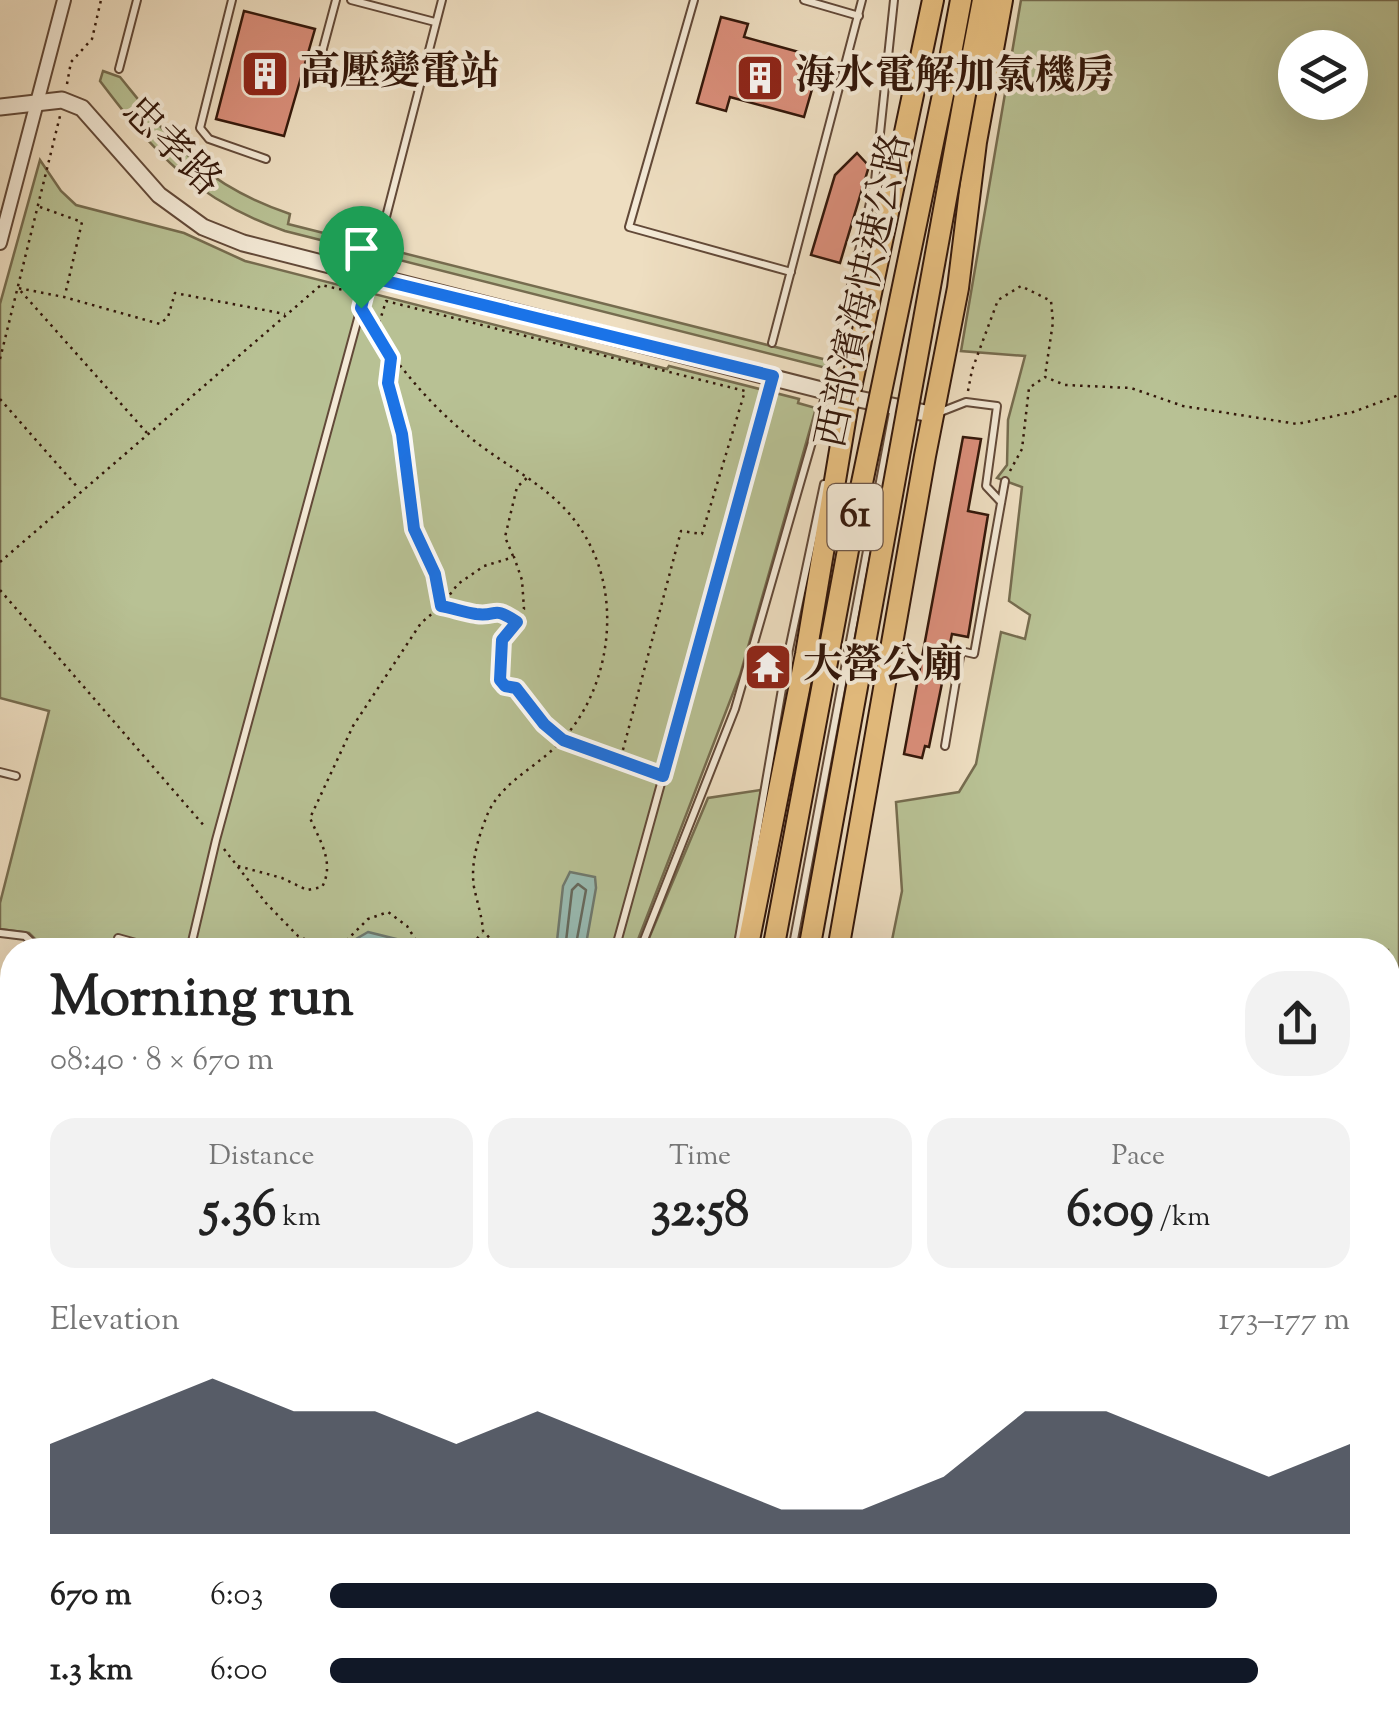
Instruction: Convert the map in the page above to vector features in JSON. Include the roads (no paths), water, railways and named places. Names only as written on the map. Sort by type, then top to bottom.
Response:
[{"type":"highway","points":[[749,938],[797,654],[933,0]]},
{"type":"highway","name":"西部濱海快速公路","points":[[775,938],[848,550],[962,0]]},
{"type":"highway","name":"西部濱海快速公路","points":[[811,938],[982,0]]},
{"type":"highway","points":[[840,938],[892,667],[924,456],[958,288],[976,142],[1002,0]]},
{"type":"street","points":[[0,243],[64,0]]},
{"type":"street","name":"忠孝路","points":[[0,107],[64,101],[82,108],[159,195],[202,227],[243,244],[935,415]]},
{"type":"lane","points":[[120,70],[137,0]]},
{"type":"lane","points":[[232,0],[200,128],[209,139],[266,160]]},
{"type":"lane","points":[[317,71],[336,0]]},
{"type":"lane","points":[[351,0],[436,22]]},
{"type":"lane","points":[[378,244],[442,0]]},
{"type":"lane","points":[[694,0],[629,228],[791,272]]},
{"type":"lane","points":[[804,0],[859,16]]},
{"type":"lane","points":[[772,343],[862,0]]},
{"type":"lane","points":[[645,938],[735,708],[828,390],[875,181],[894,0]]},
{"type":"lane","points":[[193,938],[369,277]]},
{"type":"lane","points":[[618,938],[773,376]]},
{"type":"lane","points":[[935,415],[966,402],[997,406],[986,486],[1001,502]]},
{"type":"lane","points":[[794,938],[894,407]]},
{"type":"lane","points":[[944,746],[961,652],[974,654],[1005,481]]},
{"type":"lane","points":[[739,938],[797,654]]},
{"type":"lane","points":[[848,938],[892,667]]},
{"type":"lane","points":[[0,772],[16,776]]},
{"type":"lane","points":[[0,933],[27,938]]},
{"type":"water","points":[[570,872],[595,877],[587,938],[557,938],[563,886]]},
{"type":"water","points":[[368,932],[392,938],[358,938]]},
{"type":"place","name":"高壓變電站","points":[[265,74]]},
{"type":"place","name":"海水電解加氯機房","points":[[760,78]]},
{"type":"place","name":"大營公廟","points":[[768,667]]}]
